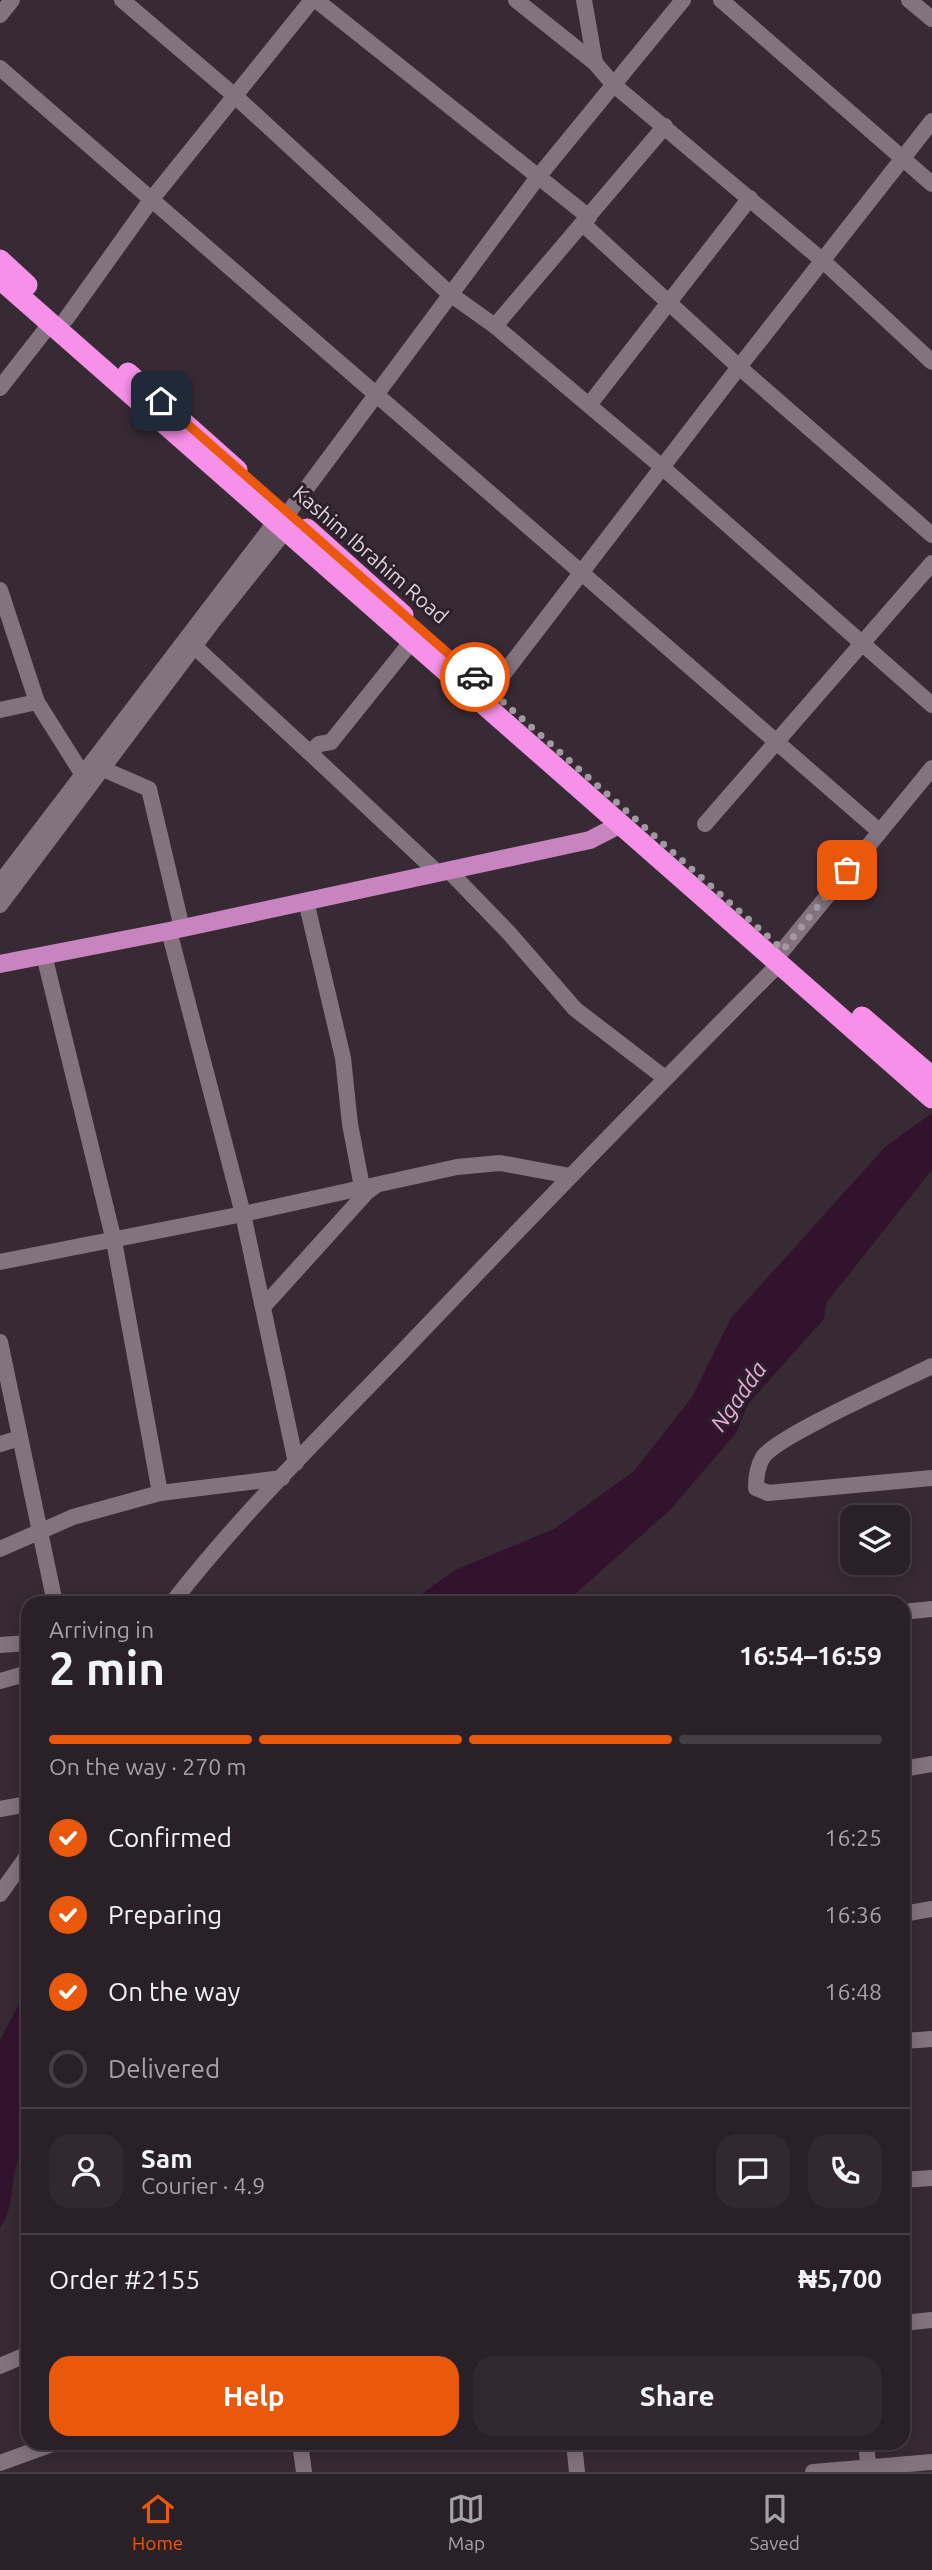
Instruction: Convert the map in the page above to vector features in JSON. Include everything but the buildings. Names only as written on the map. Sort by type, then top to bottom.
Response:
[{"type":"highway","name":"Kashim Ibrahim Road","points":[[0,260],[58,321],[412,641],[487,696],[621,824],[781,957]]},
{"type":"highway","name":"Kashim Ibrahim Road","points":[[0,279],[58,321]]},
{"type":"highway","name":"Kashim Ibrahim Road","points":[[283,522],[487,696],[896,1056],[932,1098]]},
{"type":"highway","name":"Kashim Ibrahim Road","points":[[896,1056],[932,1077]]},
{"type":"main road","points":[[0,964],[175,930],[590,840],[621,824]]},
{"type":"street","points":[[0,15],[12,0]]},
{"type":"street","points":[[122,0],[234,96],[450,294],[495,326],[662,467],[932,705]]},
{"type":"street","points":[[0,388],[58,321],[151,200],[314,0],[538,177],[739,367],[932,535]]},
{"type":"street","points":[[516,0],[595,63],[614,85],[665,125],[822,260],[932,362]]},
{"type":"street","points":[[584,0],[595,63]]},
{"type":"street","points":[[0,905],[194,646],[376,391],[538,177],[682,0]]},
{"type":"street","points":[[721,0],[932,184]]},
{"type":"street","points":[[909,0],[932,19]]},
{"type":"street","points":[[0,68],[376,391],[879,831]]},
{"type":"street","points":[[487,696],[932,121]]},
{"type":"street","points":[[495,326],[665,125]]},
{"type":"street","points":[[589,405],[750,198]]},
{"type":"street","points":[[0,883],[283,522]]},
{"type":"street","points":[[705,824],[932,563]]},
{"type":"street","points":[[0,590],[37,702],[83,775]]},
{"type":"street","points":[[310,753],[319,744],[331,742],[412,641]]},
{"type":"street","points":[[194,646],[509,933],[575,1009],[665,1077]]},
{"type":"street","points":[[0,710],[37,702]]},
{"type":"street","points":[[177,1596],[196,1571],[296,1463],[781,957],[932,768]]},
{"type":"street","points":[[103,769],[149,789],[175,930],[243,1214],[296,1463]]},
{"type":"street","points":[[263,1307],[370,1186],[349,1124],[343,1058],[306,901]]},
{"type":"street","points":[[44,955],[114,1241],[160,1493]]},
{"type":"street","points":[[0,1262],[114,1241],[457,1167],[500,1163],[570,1176]]},
{"type":"street","points":[[0,1342],[54,1596]]},
{"type":"street","points":[[932,1366],[791,1436],[764,1455],[756,1473],[756,1488],[768,1493],[932,1478]]},
{"type":"street","points":[[0,1444],[20,1438]]},
{"type":"street","points":[[0,1549],[73,1517],[160,1493],[282,1478]]},
{"type":"street","points":[[910,1611],[932,1609]]},
{"type":"street","points":[[0,1645],[21,1644]]},
{"type":"street","points":[[0,1681],[21,1675]]},
{"type":"street","points":[[910,1768],[932,1764]]},
{"type":"street","points":[[0,1809],[21,1805]]},
{"type":"street","points":[[0,1894],[21,1865]]},
{"type":"street","points":[[910,1913],[932,1909]]},
{"type":"street","points":[[910,2041],[932,2039]]},
{"type":"street","points":[[910,2180],[932,2178]]},
{"type":"street","points":[[910,2322],[932,2320]]},
{"type":"street","points":[[0,2366],[21,2357]]},
{"type":"street","points":[[0,2463],[36,2450]]},
{"type":"street","points":[[301,2450],[304,2472]]},
{"type":"street","points":[[575,2450],[577,2472]]},
{"type":"street","points":[[867,2450],[868,2470]]},
{"type":"street","points":[[813,2472],[868,2470],[932,2462]]},
{"type":"water","name":"Ngadda","points":[[932,1113],[932,1170],[826,1303],[824,1319],[748,1404],[736,1433],[670,1510],[573,1596],[419,1596],[455,1570],[554,1529],[634,1471],[692,1397],[731,1318],[885,1147]]},
{"type":"water","points":[[21,2000],[21,2152],[6,2218],[0,2228],[0,2040]]},
{"type":"way so far","points":[[475,677],[783,950],[847,870]]},
{"type":"route","points":[[161,401],[243,476],[289,513],[475,677]]}]
